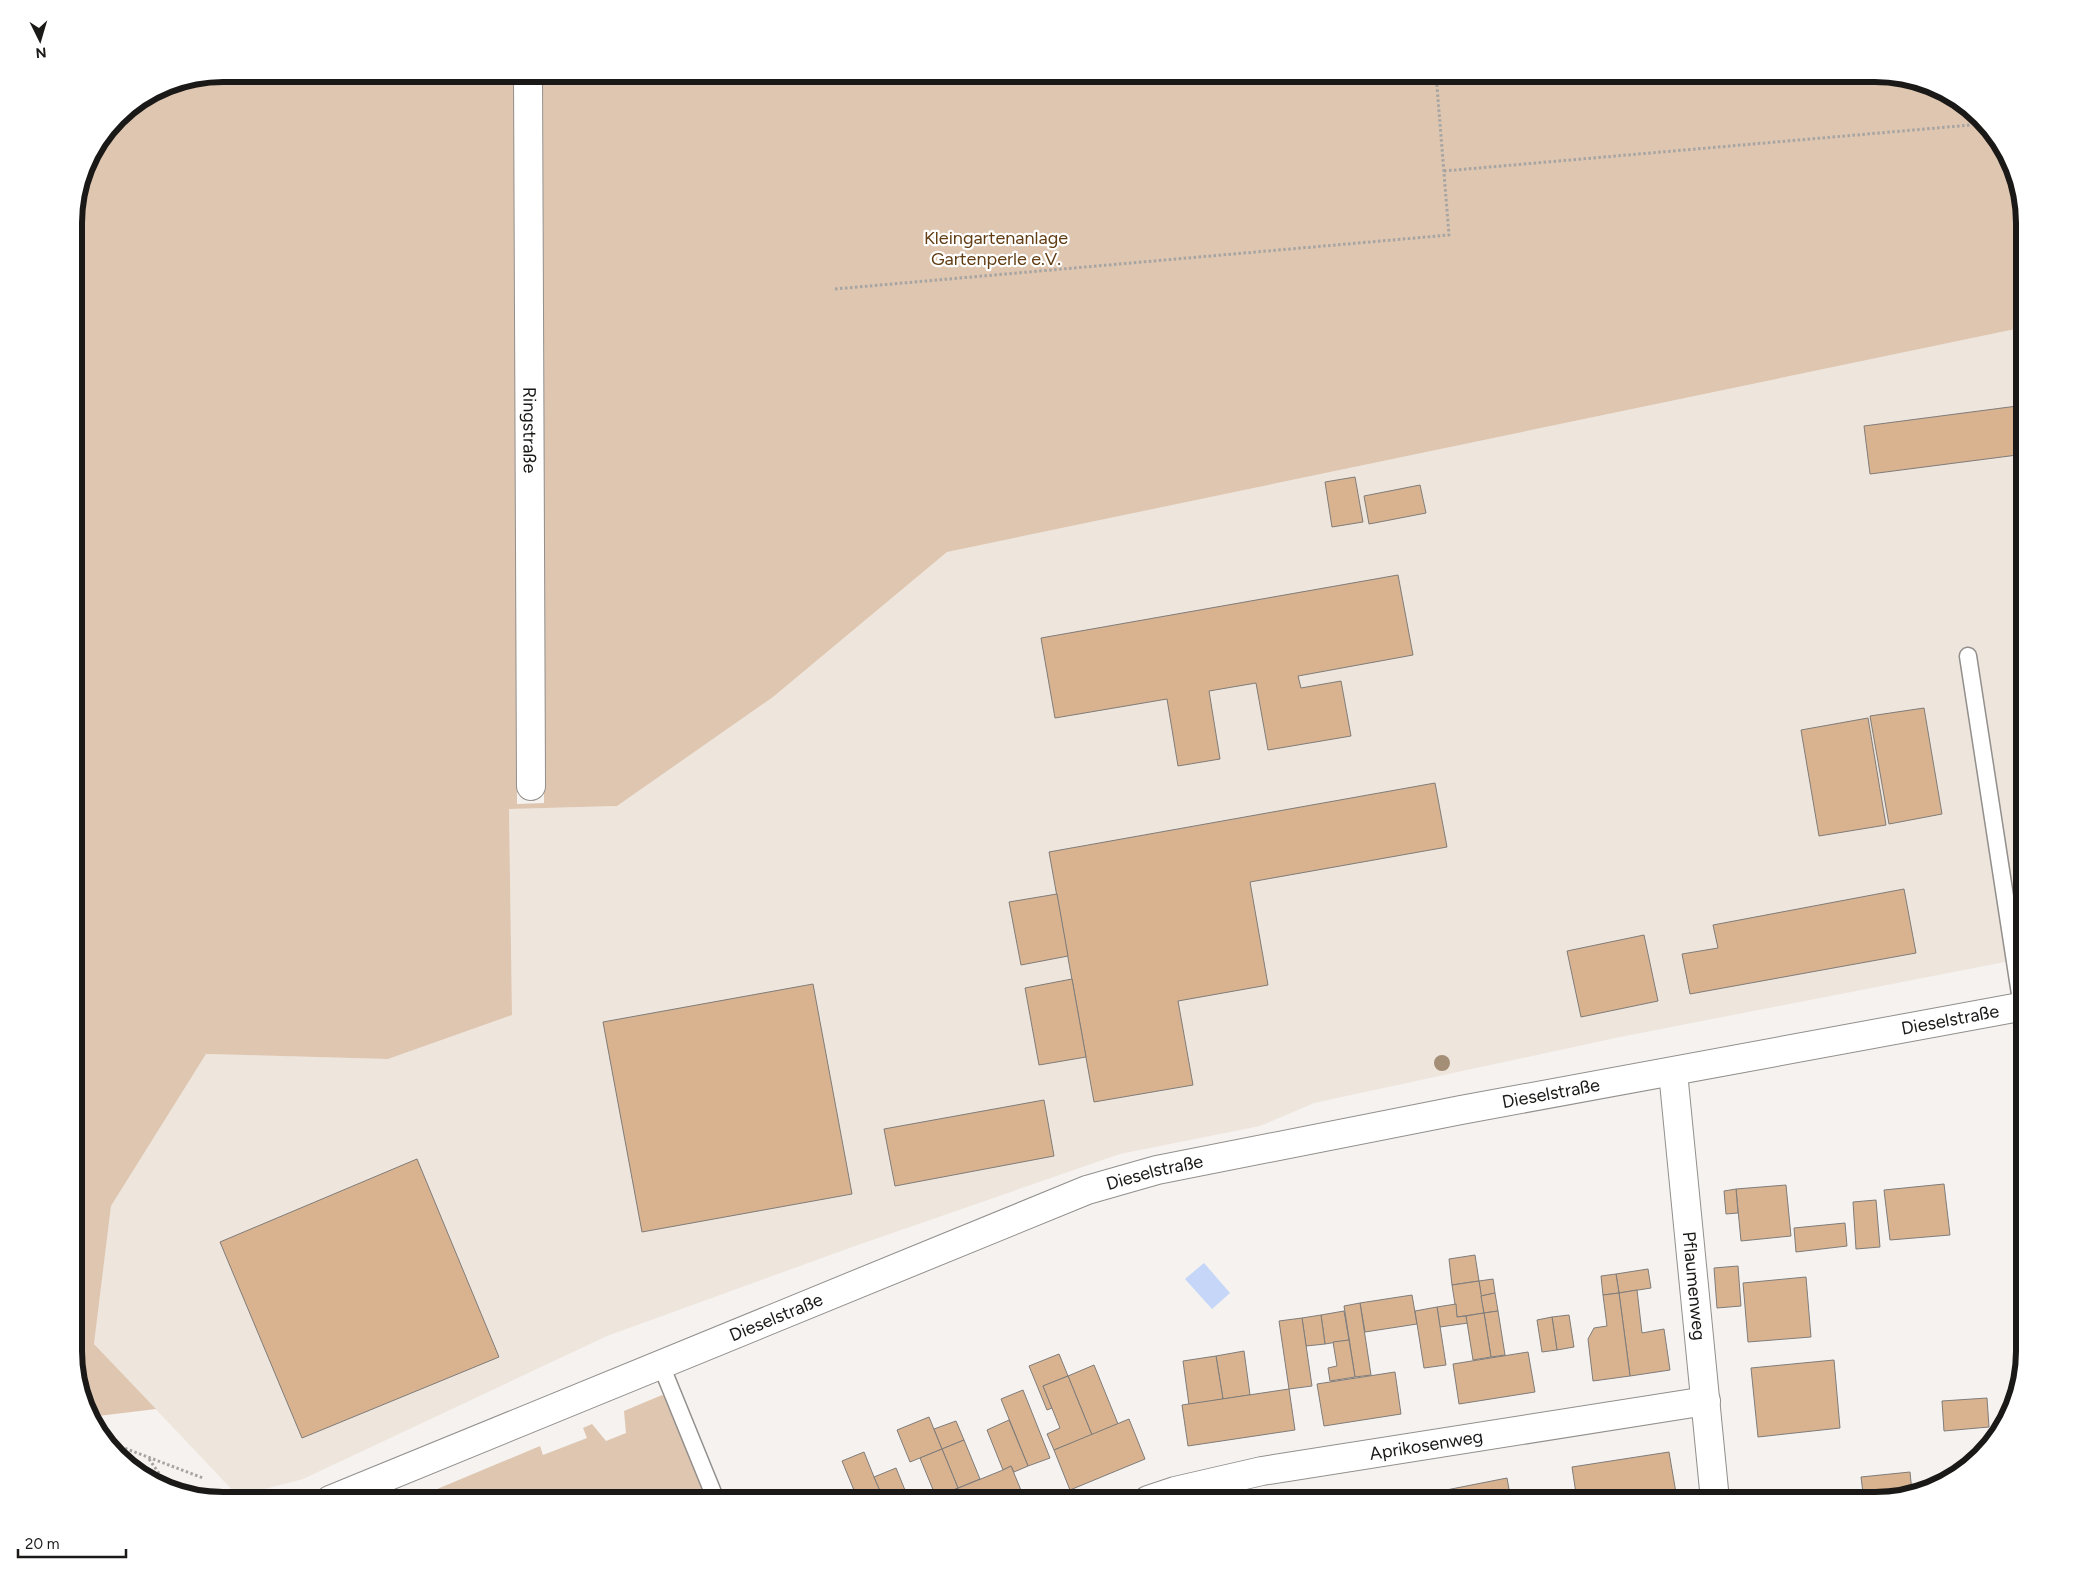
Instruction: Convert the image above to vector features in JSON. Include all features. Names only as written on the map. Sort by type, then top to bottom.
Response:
[{"type":"street","name":"Ringstraße","points":[[528,83],[531,786]]},
{"type":"street","name":"Dieselstraße","points":[[350,1492],[1086,1190],[1156,1170],[1461,1110],[2016,1008]]},
{"type":"street","name":"Pflaumenweg","points":[[1673,1072],[1714,1492]]},
{"type":"street","name":"Aprikosenweg","points":[[1172,1492],[1262,1470],[1706,1401]]},
{"type":"lane","points":[[1968,656],[2016,957]]},
{"type":"lane","points":[[661,1365],[713,1492]]},
{"type":"path","points":[[835,289],[1450,235],[1437,83]]},
{"type":"path","points":[[1444,171],[1975,125]]},
{"type":"path","points":[[121,1447],[203,1478]]},
{"type":"path","points":[[148,1459],[161,1477]]},
{"type":"shaded area","points":[[2016,329],[2016,960],[1620,1037],[1314,1103],[1260,1126],[1120,1154],[855,1246],[607,1336],[303,1479],[253,1492],[234,1492],[94,1344],[111,1206],[206,1054],[388,1059],[512,1015],[509,809],[617,806],[773,697],[947,552]]},
{"type":"green space","name":"Kleingartenanlage Gartenperle e.V.","points":[[214,83],[515,83],[517,804],[544,803],[543,83],[1876,83],[1912,87],[1946,101],[1975,124],[1993,145],[2009,178],[2014,196],[2016,214],[2016,329],[947,552],[773,697],[617,806],[509,809],[512,1015],[388,1059],[206,1054],[111,1206],[94,1344],[156,1409],[99,1416],[87,1387],[83,1360],[83,214],[87,187],[101,153],[117,130],[130,117],[153,101],[178,90]]},
{"type":"green space","points":[[662,1395],[667,1398],[704,1492],[430,1492],[540,1446],[543,1455],[587,1438],[583,1428],[592,1424],[606,1441],[626,1433],[624,1411]]},
{"type":"water","points":[[1204,1263],[1230,1293],[1212,1309],[1185,1279]]},
{"type":"building","points":[[2016,406],[2016,455],[1870,474],[1864,426]]},
{"type":"building","points":[[1355,477],[1363,522],[1332,527],[1325,482]]},
{"type":"building","points":[[1420,485],[1426,513],[1369,524],[1364,496]]},
{"type":"building","points":[[1398,575],[1413,655],[1298,676],[1301,688],[1341,681],[1351,736],[1268,750],[1256,683],[1209,691],[1220,759],[1178,766],[1167,699],[1055,718],[1041,638]]},
{"type":"building","points":[[1924,708],[1942,814],[1889,824],[1870,716]]},
{"type":"building","points":[[1868,718],[1886,825],[1819,836],[1801,730]]},
{"type":"building","points":[[1435,783],[1447,847],[1250,882],[1268,985],[1178,1001],[1193,1085],[1094,1102],[1049,852]]},
{"type":"building","points":[[1904,889],[1916,953],[1690,994],[1682,954],[1718,948],[1713,925]]},
{"type":"building","points":[[1057,894],[1068,956],[1021,965],[1009,902]]},
{"type":"building","points":[[1644,935],[1658,1001],[1581,1017],[1567,951]]},
{"type":"building","points":[[1072,979],[1086,1057],[1039,1065],[1025,988]]},
{"type":"building","points":[[813,984],[852,1194],[642,1232],[603,1022]]},
{"type":"building","points":[[1044,1100],[1054,1156],[895,1186],[884,1129]]},
{"type":"building","points":[[417,1159],[499,1357],[302,1438],[220,1242]]},
{"type":"building","points":[[1944,1184],[1950,1235],[1890,1240],[1884,1190]]},
{"type":"building","points":[[1786,1185],[1791,1236],[1741,1241],[1736,1189]]},
{"type":"building","points":[[1736,1189],[1738,1213],[1726,1214],[1724,1191]]},
{"type":"building","points":[[1876,1200],[1880,1247],[1856,1249],[1853,1202]]},
{"type":"building","points":[[1845,1223],[1847,1246],[1796,1252],[1794,1228]]},
{"type":"building","points":[[1475,1255],[1479,1281],[1452,1285],[1449,1259]]},
{"type":"building","points":[[1738,1266],[1741,1306],[1717,1308],[1714,1268]]},
{"type":"building","points":[[1648,1269],[1651,1288],[1619,1293],[1616,1274]]},
{"type":"building","points":[[1616,1274],[1619,1293],[1603,1295],[1601,1276]]},
{"type":"building","points":[[1806,1277],[1811,1337],[1748,1342],[1743,1283]]},
{"type":"building","points":[[1493,1279],[1495,1293],[1481,1296],[1479,1281]]},
{"type":"building","points":[[1479,1281],[1484,1313],[1457,1317],[1452,1285]]},
{"type":"building","points":[[1637,1290],[1642,1333],[1664,1329],[1670,1370],[1630,1376],[1619,1293]]},
{"type":"building","points":[[1495,1293],[1498,1311],[1484,1313],[1481,1296]]},
{"type":"building","points":[[1619,1293],[1630,1376],[1593,1381],[1588,1339],[1594,1328],[1607,1326],[1603,1295]]},
{"type":"building","points":[[1412,1295],[1417,1324],[1365,1332],[1360,1303]]},
{"type":"building","points":[[1360,1303],[1371,1375],[1355,1377],[1344,1306]]},
{"type":"building","points":[[1456,1304],[1457,1317],[1466,1316],[1468,1323],[1440,1327],[1437,1307]]},
{"type":"building","points":[[1437,1307],[1446,1365],[1424,1368],[1415,1311]]},
{"type":"building","points":[[1344,1311],[1349,1340],[1325,1344],[1321,1315]]},
{"type":"building","points":[[1498,1311],[1505,1355],[1491,1357],[1484,1313]]},
{"type":"building","points":[[1484,1313],[1491,1357],[1473,1360],[1466,1316]]},
{"type":"building","points":[[1321,1315],[1325,1344],[1306,1346],[1302,1318]]},
{"type":"building","points":[[1569,1315],[1574,1347],[1557,1350],[1552,1317]]},
{"type":"building","points":[[1552,1317],[1557,1350],[1542,1352],[1537,1320]]},
{"type":"building","points":[[1302,1318],[1312,1386],[1289,1389],[1279,1321]]},
{"type":"building","points":[[1349,1340],[1355,1377],[1330,1381],[1328,1368],[1337,1366],[1333,1342]]},
{"type":"building","points":[[1244,1351],[1250,1395],[1223,1399],[1216,1356]]},
{"type":"building","points":[[1528,1352],[1535,1392],[1459,1404],[1453,1364]]},
{"type":"building","points":[[1059,1354],[1068,1376],[1043,1386],[1052,1408],[1047,1410],[1029,1366]]},
{"type":"building","points":[[1216,1356],[1223,1399],[1189,1405],[1183,1361]]},
{"type":"building","points":[[1834,1360],[1840,1428],[1758,1437],[1751,1368]]},
{"type":"building","points":[[1094,1365],[1118,1424],[1092,1435],[1068,1376]]},
{"type":"building","points":[[1395,1372],[1401,1414],[1324,1426],[1317,1384]]},
{"type":"building","points":[[1068,1376],[1092,1435],[1054,1450],[1047,1434],[1060,1428],[1043,1386]]},
{"type":"building","points":[[1289,1389],[1295,1430],[1188,1446],[1182,1405]]},
{"type":"building","points":[[1023,1390],[1050,1458],[1028,1466],[1001,1399]]},
{"type":"building","points":[[1987,1398],[1989,1427],[1944,1431],[1942,1401]]},
{"type":"building","points":[[929,1417],[942,1449],[910,1462],[897,1430]]},
{"type":"building","points":[[1129,1419],[1145,1459],[1070,1490],[1054,1450]]},
{"type":"building","points":[[1009,1420],[1028,1466],[1014,1472],[1011,1466],[1003,1470],[987,1430]]},
{"type":"building","points":[[956,1421],[964,1440],[942,1449],[934,1429]]},
{"type":"building","points":[[964,1440],[980,1479],[958,1488],[942,1449]]},
{"type":"building","points":[[942,1449],[958,1488],[948,1492],[934,1492],[920,1458]]},
{"type":"building","points":[[864,1452],[881,1492],[855,1492],[842,1461]]},
{"type":"building","points":[[1669,1452],[1676,1492],[1576,1492],[1572,1467]]},
{"type":"building","points":[[1011,1466],[1022,1492],[949,1492]]},
{"type":"building","points":[[896,1468],[906,1492],[881,1492],[874,1477]]},
{"type":"building","points":[[1910,1472],[1911,1487],[1863,1492],[1861,1477]]},
{"type":"building","points":[[1507,1478],[1510,1492],[1436,1492]]}]
